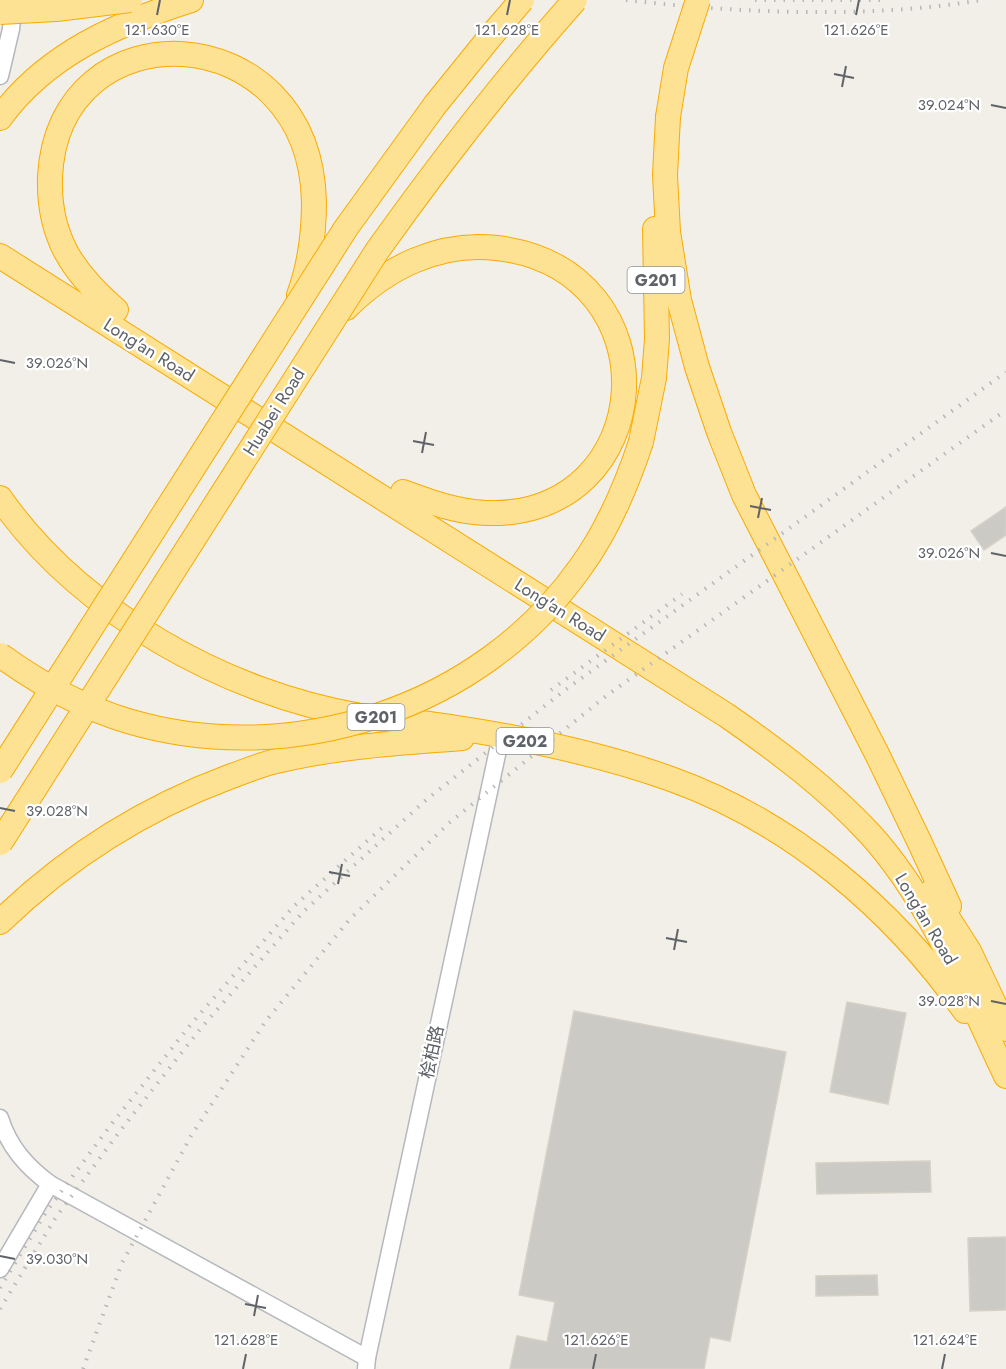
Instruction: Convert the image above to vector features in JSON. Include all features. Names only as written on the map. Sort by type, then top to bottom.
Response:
[{"type":"highway","points":[[0,12],[56,9],[130,0]]},
{"type":"highway","points":[[0,118],[26,88],[71,52],[127,22],[191,0]]},
{"type":"highway","name":"Huabei Road","points":[[0,771],[346,228],[389,166],[490,37],[522,0]]},
{"type":"highway","name":"Huabei Road","points":[[0,843],[377,251],[495,93],[575,0]]},
{"type":"highway","name":"G201","points":[[0,655],[27,675],[63,695],[128,721],[166,731],[202,736],[256,738],[303,734],[373,718],[437,692],[504,649],[556,599],[586,561],[615,510],[629,479],[641,442],[654,378],[657,339],[657,196],[676,68],[698,0]]},
{"type":"highway","points":[[116,310],[96,293],[67,256],[58,234],[52,208],[51,167],[59,131],[75,104],[95,81],[129,62],[169,53],[191,54],[231,64],[268,88],[297,125],[311,168],[314,216],[308,265],[294,310]]},
{"type":"highway","points":[[668,117],[665,175],[668,232],[680,300],[697,367],[719,432],[744,495],[920,841],[969,951]]},
{"type":"highway","name":"Long'an Road","points":[[0,237],[734,701],[796,744],[842,784],[883,827],[919,874],[969,951],[1006,1029]]},
{"type":"highway","points":[[329,326],[366,288],[391,272],[438,251],[461,247],[487,247],[529,254],[551,263],[588,291],[602,308],[613,328],[622,354],[625,382],[623,404],[616,430],[603,456],[586,478],[567,492],[542,504],[517,511],[487,513],[458,510],[403,492]]},
{"type":"highway","name":"Long'an Road","points":[[0,256],[726,715],[786,757],[832,795],[864,828],[906,882],[951,957],[1002,1068]]},
{"type":"highway","name":"G202","points":[[2,502],[58,564],[96,597],[154,639],[201,663],[278,695],[317,706],[360,716],[451,727],[501,736],[618,762],[672,779],[720,799],[772,827],[814,855],[892,923],[931,965],[1002,1068]]},
{"type":"highway","points":[[0,922],[45,882],[108,836],[150,812],[196,790],[278,760],[320,752],[373,745],[501,736]]},
{"type":"street","points":[[0,76],[11,29],[14,0]]},
{"type":"street","name":"桧柏路","points":[[367,1363],[501,736]]},
{"type":"street","points":[[0,1118],[11,1145],[23,1160],[50,1184],[367,1363]]},
{"type":"street","points":[[0,1269],[50,1184]]},
{"type":"building","points":[[1006,507],[1006,535],[984,550],[971,531]]},
{"type":"building","points":[[847,1002],[906,1013],[888,1104],[830,1092]]},
{"type":"building","points":[[574,1011],[786,1052],[730,1341],[710,1337],[704,1369],[510,1369],[517,1336],[547,1342],[555,1302],[519,1295]]},
{"type":"building","points":[[930,1161],[931,1192],[817,1194],[816,1163]]},
{"type":"building","points":[[1006,1237],[1006,1310],[970,1311],[968,1238]]},
{"type":"building","points":[[877,1275],[878,1295],[816,1296],[816,1276]]},
{"type":"railway","points":[[626,0],[713,8],[804,12],[894,10],[981,0]]},
{"type":"railway","points":[[755,0],[882,0]]},
{"type":"railway","points":[[0,1309],[56,1217],[120,1131],[201,1028],[303,912],[426,800],[565,690],[1006,372]]},
{"type":"railway","points":[[83,1369],[122,1263],[191,1136],[265,1022],[350,919],[449,823],[606,696],[1006,410]]},
{"type":"railway","points":[[551,690],[682,594]]},
{"type":"railway","points":[[0,1288],[46,1212],[110,1126],[192,1023],[294,906],[384,826]]}]
